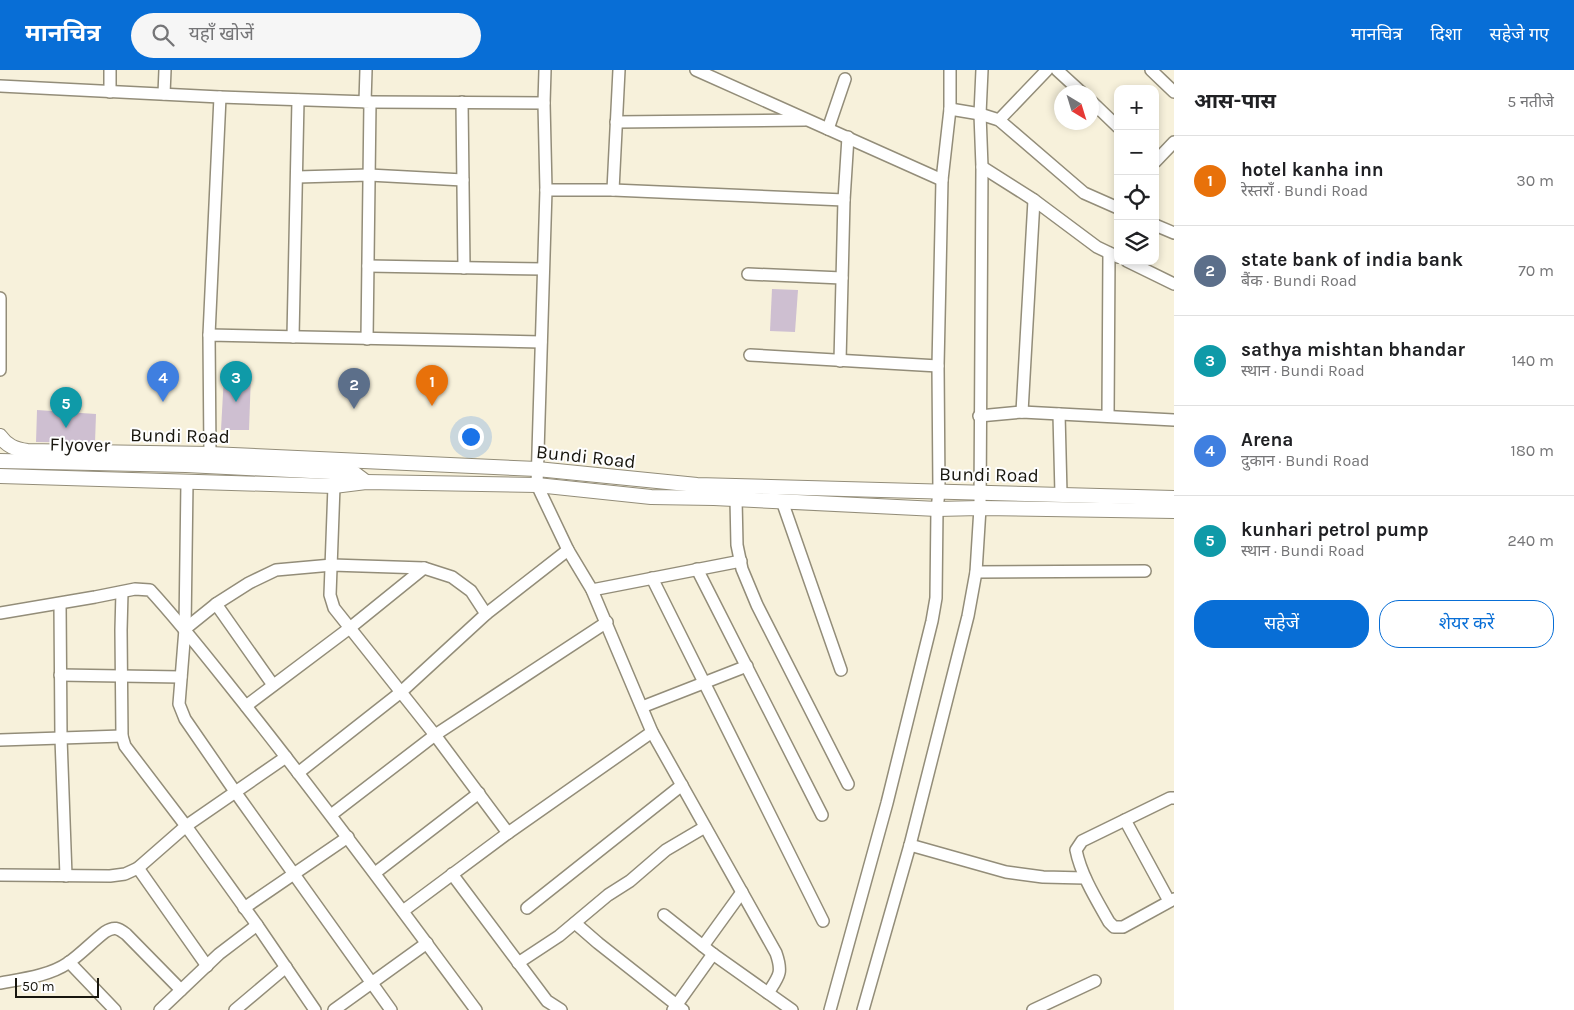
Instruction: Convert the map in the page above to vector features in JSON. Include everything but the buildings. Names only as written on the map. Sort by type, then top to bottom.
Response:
[{"type":"main road","name":"Bundi Road","points":[[0,436],[6,444],[16,449],[27,451],[210,454],[537,469],[697,485],[1174,498]]},
{"type":"main road","name":"Flyover","points":[[0,461],[186,465],[332,479]]},
{"type":"main road","name":"Bundi Road","points":[[0,476],[188,482],[332,479],[366,482],[537,485],[651,497],[736,499],[937,509],[1174,511]]},
{"type":"street","points":[[110,70],[110,92]]},
{"type":"street","points":[[164,94],[165,70]]},
{"type":"street","points":[[366,70],[369,175],[367,338]]},
{"type":"street","points":[[545,70],[546,190],[537,485],[568,550],[592,590],[607,622],[652,732],[776,953],[780,965],[780,976],[768,993]]},
{"type":"street","points":[[613,190],[618,70]]},
{"type":"street","points":[[696,70],[942,180]]},
{"type":"street","points":[[830,1010],[887,803],[936,598],[942,180],[950,109],[950,73],[938,70]]},
{"type":"street","points":[[863,1010],[910,845],[966,626],[976,572],[980,508],[979,416],[982,167],[980,114],[982,70]]},
{"type":"street","points":[[999,120],[1047,70]]},
{"type":"street","points":[[1057,70],[1073,85]]},
{"type":"street","points":[[1151,70],[1174,92]]},
{"type":"street","points":[[828,129],[845,79]]},
{"type":"street","points":[[0,86],[298,100],[544,103]]},
{"type":"street","points":[[210,454],[209,335],[220,97]]},
{"type":"street","points":[[293,337],[298,100]]},
{"type":"street","points":[[462,102],[464,268]]},
{"type":"street","points":[[950,109],[980,114],[999,120],[1084,193],[1114,205]]},
{"type":"street","points":[[1099,109],[1114,123]]},
{"type":"street","points":[[616,122],[809,120]]},
{"type":"street","points":[[840,361],[844,200],[848,137]]},
{"type":"street","points":[[1159,158],[1174,142]]},
{"type":"street","points":[[982,167],[1034,200],[1097,247],[1114,255],[1108,416]]},
{"type":"street","points":[[297,176],[369,175],[463,180]]},
{"type":"street","points":[[546,190],[613,190],[844,200]]},
{"type":"street","points":[[1022,412],[1034,200]]},
{"type":"street","points":[[1159,227],[1174,234]]},
{"type":"street","points":[[1135,265],[1174,284]]},
{"type":"street","points":[[368,266],[543,268]]},
{"type":"street","points":[[748,274],[842,278]]},
{"type":"street","points":[[0,298],[0,370]]},
{"type":"street","points":[[209,335],[541,342]]},
{"type":"street","points":[[750,355],[938,366]]},
{"type":"street","points":[[979,416],[1022,412],[1174,420]]},
{"type":"street","points":[[1059,414],[1061,494]]},
{"type":"street","points":[[332,479],[330,595],[334,608],[402,692],[508,832]]},
{"type":"street","points":[[188,482],[185,629],[179,704],[185,719],[236,793],[391,1010]]},
{"type":"street","points":[[736,499],[737,546],[742,569],[757,606],[848,784]]},
{"type":"street","points":[[782,501],[841,670]]},
{"type":"street","points":[[298,773],[402,692],[486,614],[568,550]]},
{"type":"street","points":[[592,590],[741,561]]},
{"type":"street","points":[[185,629],[216,604],[249,582],[276,570],[332,565],[424,568],[452,577],[464,585],[471,591],[486,614]]},
{"type":"street","points":[[246,706],[424,568]]},
{"type":"street","points":[[698,569],[822,814]]},
{"type":"street","points":[[976,572],[1146,571]]},
{"type":"street","points":[[652,578],[823,921]]},
{"type":"street","points":[[0,613],[60,604],[135,589],[150,590],[185,629],[286,757],[348,837],[476,1010]]},
{"type":"street","points":[[122,592],[122,736],[126,746],[257,925],[315,1010]]},
{"type":"street","points":[[60,604],[61,738],[66,876]]},
{"type":"street","points":[[216,604],[273,685]]},
{"type":"street","points":[[331,815],[435,735],[607,622]]},
{"type":"street","points":[[642,707],[747,666]]},
{"type":"street","points":[[60,675],[181,677]]},
{"type":"street","points":[[403,911],[508,832],[652,732]]},
{"type":"street","points":[[0,740],[122,736]]},
{"type":"street","points":[[0,875],[110,876],[125,874],[138,868],[186,826],[286,757]]},
{"type":"street","points":[[527,908],[682,785]]},
{"type":"street","points":[[375,873],[479,793]]},
{"type":"street","points":[[1125,820],[1171,900],[1123,927],[1114,927],[1109,922],[1085,878],[1076,850],[1082,841],[1170,798],[1174,798]]},
{"type":"street","points":[[518,963],[559,936],[608,895],[630,881],[666,850],[705,827]]},
{"type":"street","points":[[244,908],[348,837]]},
{"type":"street","points":[[910,845],[1006,872],[1043,877],[1085,878]]},
{"type":"street","points":[[138,868],[207,966]]},
{"type":"street","points":[[452,874],[547,1001],[561,1010]]},
{"type":"street","points":[[703,946],[742,892]]},
{"type":"street","points":[[664,915],[713,954],[792,1010]]},
{"type":"street","points":[[575,923],[678,1009],[713,954]]},
{"type":"street","points":[[160,1010],[219,954],[257,925]]},
{"type":"street","points":[[0,982],[44,973],[69,962],[105,932],[111,928],[118,928],[181,990]]},
{"type":"street","points":[[334,1010],[427,943]]},
{"type":"street","points":[[69,962],[115,1010]]},
{"type":"street","points":[[235,1010],[286,967]]},
{"type":"street","points":[[1032,1010],[1046,1007],[1096,981]]},
{"type":"place","name":"Arena","points":[[163,402]]},
{"type":"place","name":"sathya mishtan bhandar","points":[[236,402]]},
{"type":"place","name":"hotel kanha inn","points":[[432,406]]},
{"type":"place","name":"state bank of india bank","points":[[354,409]]},
{"type":"place","name":"kunhari petrol pump","points":[[66,428]]}]
